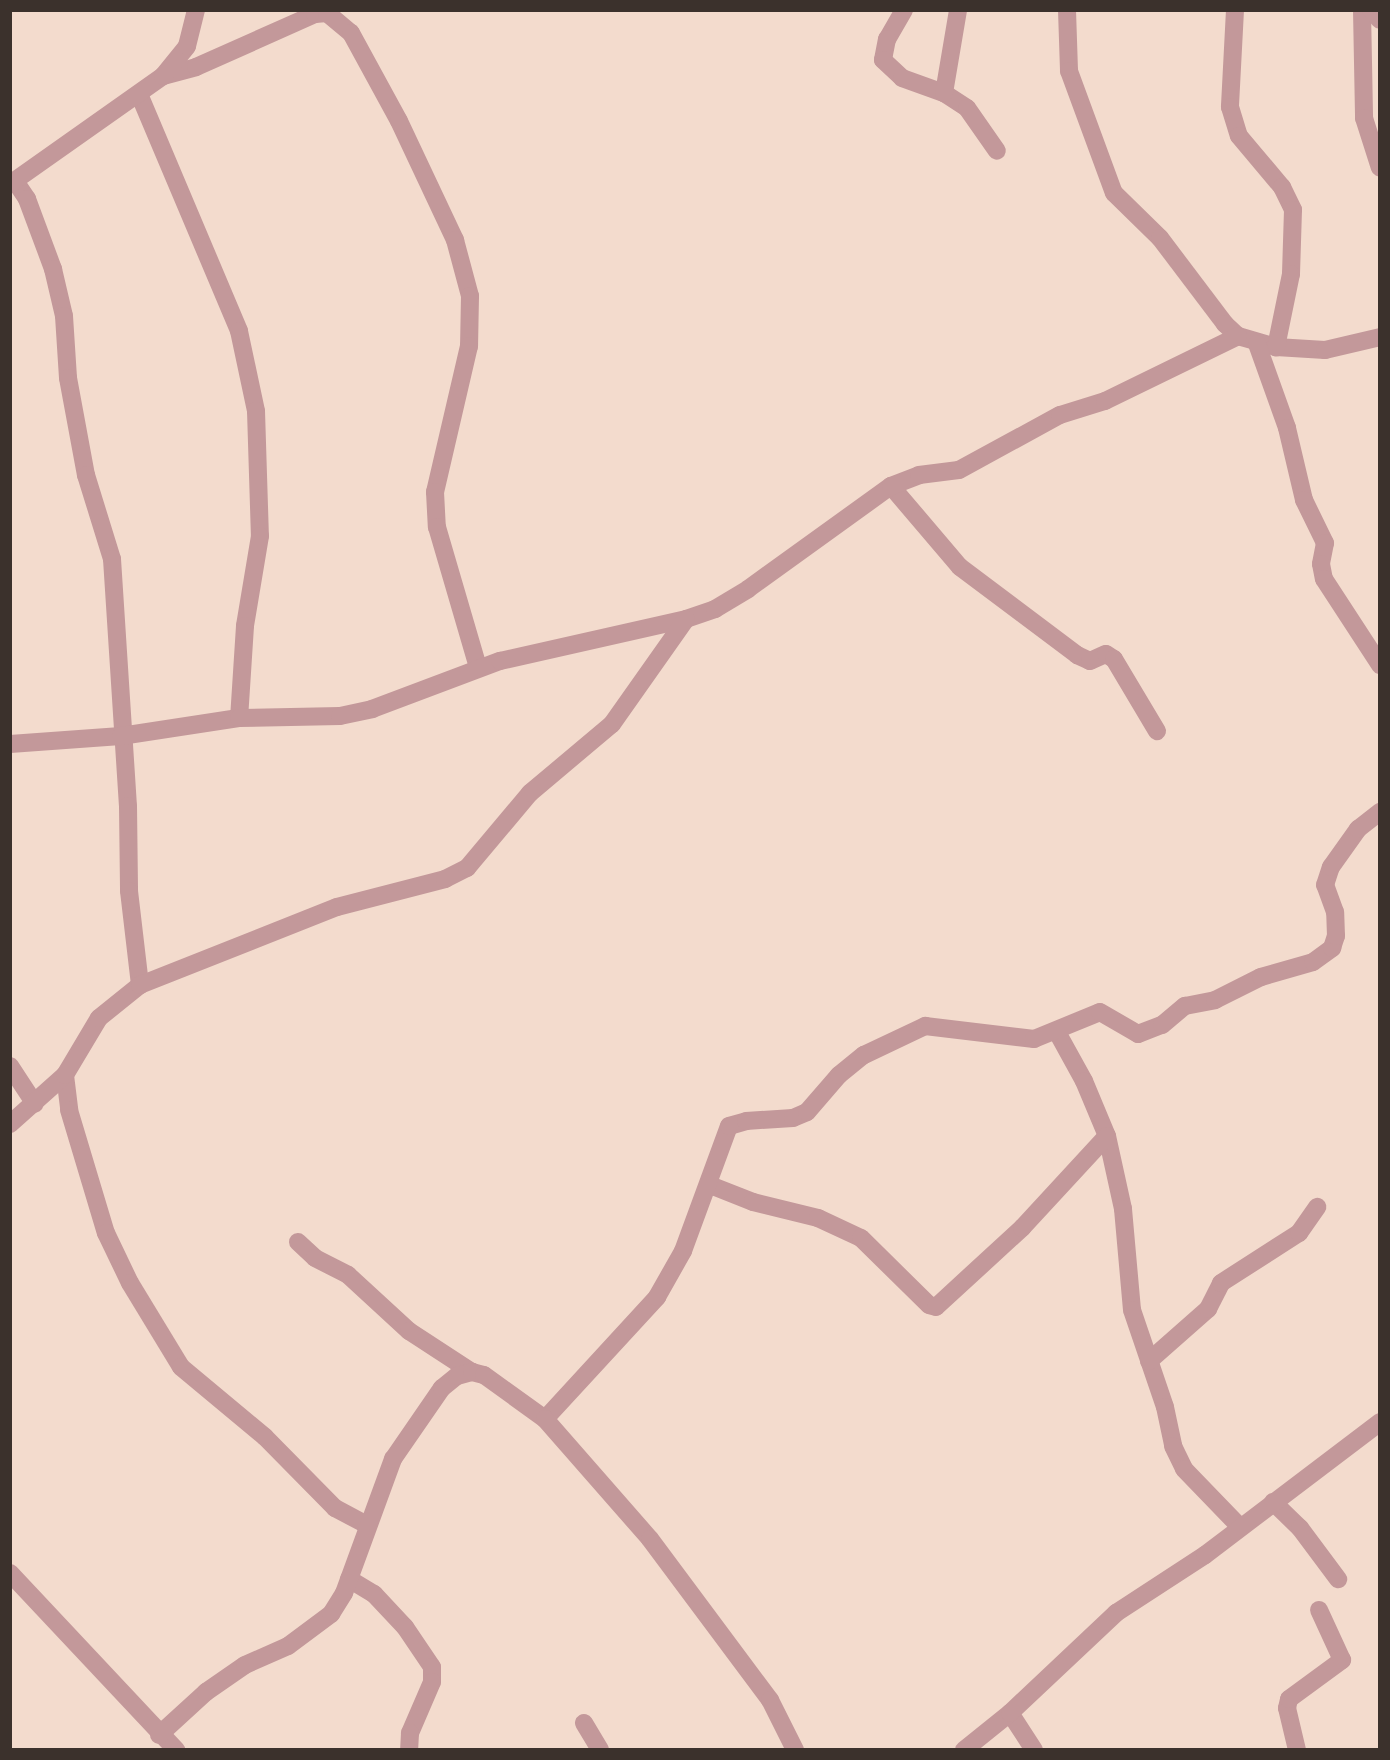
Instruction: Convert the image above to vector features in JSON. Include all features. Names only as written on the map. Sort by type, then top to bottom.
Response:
[{"type":"street","points":[[140,985],[129,891],[128,806],[121,736],[112,559],[86,475],[68,378],[64,316],[53,269],[27,199],[13,182],[163,76],[187,46],[196,10]]},
{"type":"street","points":[[904,10],[887,39],[883,60],[902,78],[944,93],[967,108],[997,150]]},
{"type":"street","points":[[944,93],[958,10]]},
{"type":"street","points":[[1067,10],[1069,71],[1114,193],[1160,238],[1191,282],[1238,336],[1257,344],[1325,350],[1380,337]]},
{"type":"street","points":[[1235,10],[1230,107],[1239,136],[1282,187],[1293,210],[1291,274],[1276,347]]},
{"type":"street","points":[[1362,10],[1364,118],[1380,168]]},
{"type":"street","points":[[1371,10],[1380,20]]},
{"type":"street","points":[[163,76],[196,67],[315,14],[327,13],[351,33],[399,121],[456,240],[470,296],[469,346],[435,492],[437,527],[478,667]]},
{"type":"street","points":[[139,94],[239,331],[256,411],[260,536],[245,626],[239,718]]},
{"type":"street","points":[[10,744],[121,736],[239,718],[340,716],[362,711],[478,667],[686,619],[715,609],[748,589],[891,486],[919,475],[959,470],[1060,415],[1105,400],[1238,336]]},
{"type":"street","points":[[1257,344],[1287,428],[1302,493],[1325,543],[1321,564],[1324,579],[1380,665]]},
{"type":"street","points":[[891,486],[960,567],[1077,656],[1090,661],[1106,654],[1114,659],[1157,731]]},
{"type":"street","points":[[10,1124],[65,1075],[99,1018],[140,985],[337,907],[436,882],[467,868],[530,793],[612,724],[686,619]]},
{"type":"street","points":[[545,1419],[657,1297],[683,1251],[710,1185],[729,1126],[746,1120],[793,1118],[807,1112],[839,1075],[864,1055],[905,1032],[939,1025],[1019,1039],[1057,1032],[1100,1012],[1131,1032],[1147,1032],[1185,1006],[1227,996],[1261,977],[1324,957],[1332,948],[1337,925],[1325,885],[1327,876],[1358,829],[1380,812]]},
{"type":"street","points":[[1057,1032],[1094,1101],[1107,1136],[1123,1209],[1132,1310],[1178,1458],[1240,1527]]},
{"type":"street","points":[[10,1066],[35,1104]]},
{"type":"street","points":[[65,1075],[69,1110],[106,1233],[130,1283],[181,1367],[265,1437],[335,1508],[367,1525]]},
{"type":"street","points":[[710,1185],[753,1202],[818,1218],[861,1238],[929,1305],[936,1307],[1022,1228],[1107,1136]]},
{"type":"street","points":[[1149,1361],[1208,1309],[1221,1283],[1299,1233],[1317,1207]]},
{"type":"street","points":[[298,1242],[315,1258],[362,1287],[409,1331],[472,1372],[484,1375],[545,1419],[650,1539],[770,1700],[795,1749]]},
{"type":"street","points":[[159,1735],[230,1676],[312,1631],[331,1614],[349,1579],[393,1459],[419,1417],[442,1388],[457,1376],[472,1372]]},
{"type":"street","points":[[964,1749],[1010,1713],[1116,1613],[1240,1527],[1380,1422]]},
{"type":"street","points":[[1274,1502],[1300,1528],[1338,1579]]},
{"type":"street","points":[[10,1573],[159,1735],[176,1749]]},
{"type":"street","points":[[349,1579],[374,1594],[405,1627],[432,1667],[432,1682],[410,1733],[409,1749]]},
{"type":"street","points":[[1297,1749],[1287,1708],[1289,1699],[1342,1660],[1319,1610]]},
{"type":"street","points":[[1010,1713],[1035,1749]]},
{"type":"street","points":[[584,1723],[600,1749]]}]
